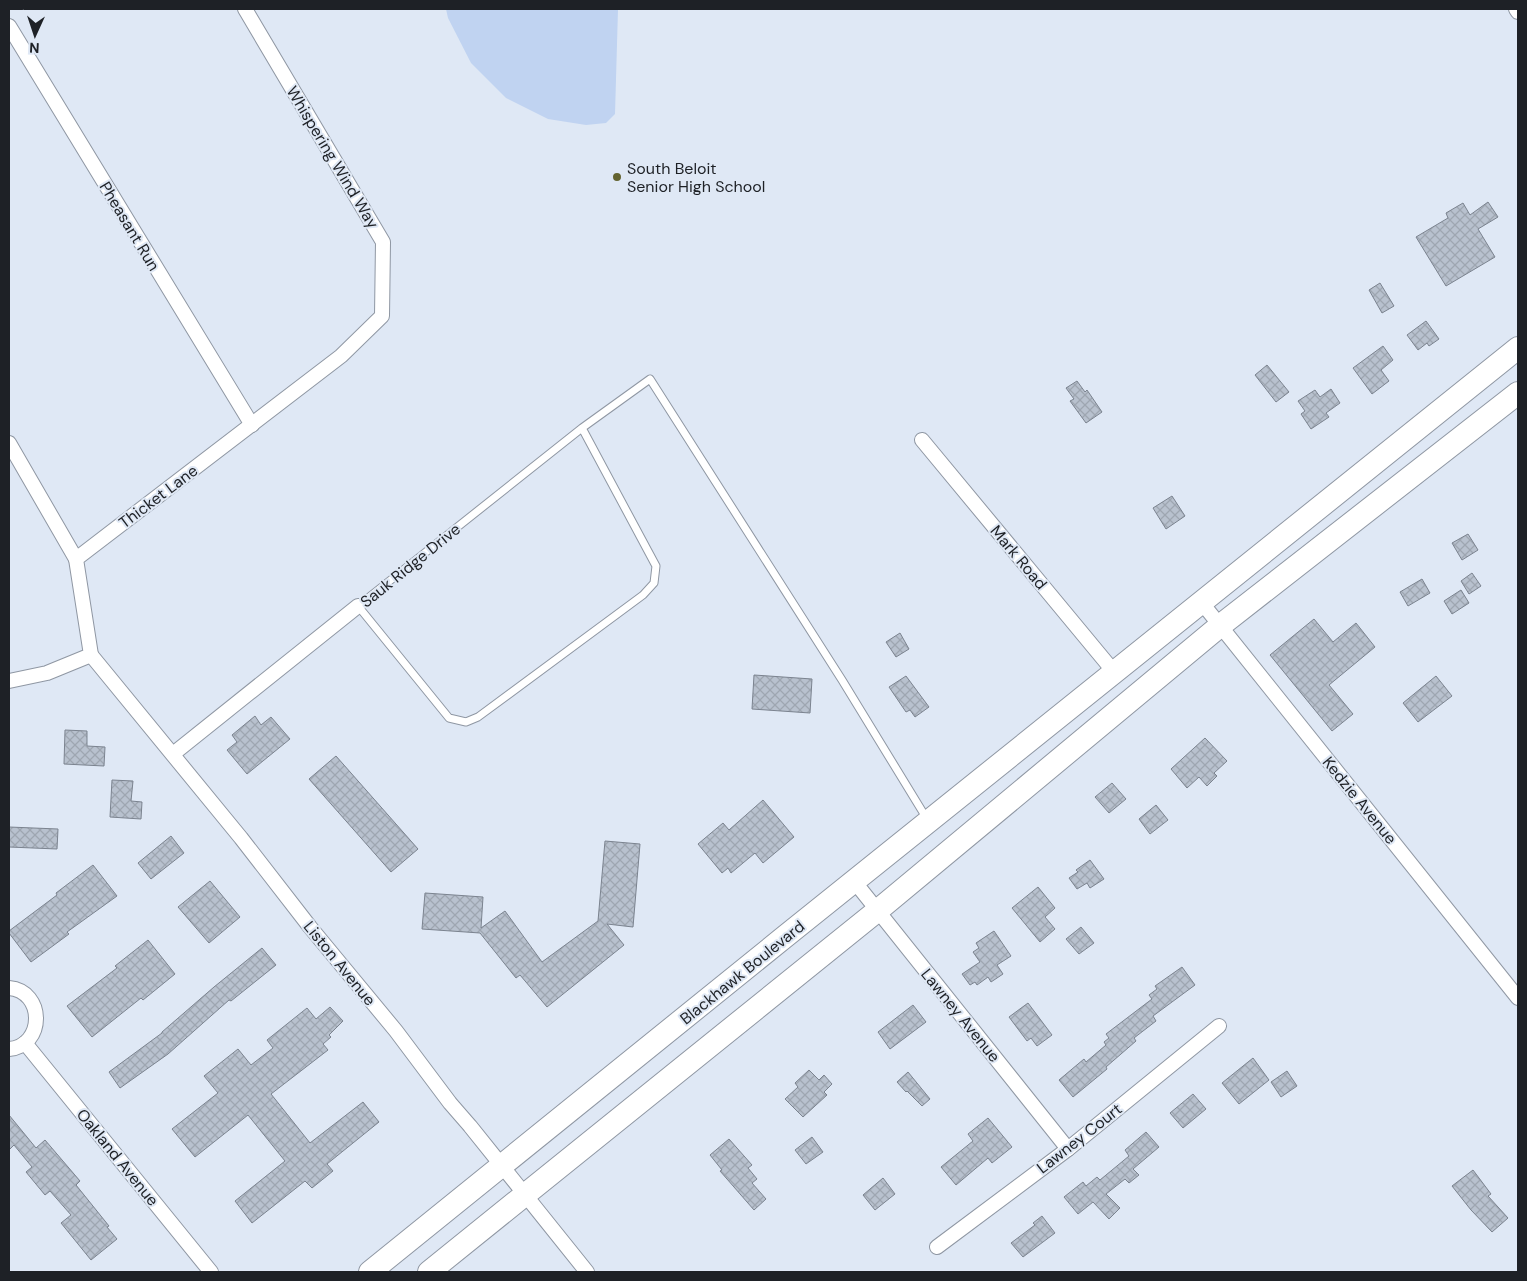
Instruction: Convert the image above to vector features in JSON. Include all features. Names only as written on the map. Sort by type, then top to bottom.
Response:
[{"type":"main road","name":"Blackhawk Boulevard","points":[[370,1272],[1518,348]]},
{"type":"main road","points":[[429,1272],[877,911],[1221,625],[1518,393]]},
{"type":"street","name":"Whispering Wind Way","points":[[245,9],[383,242],[382,316]]},
{"type":"street","name":"Pheasant Run","points":[[9,26],[252,425]]},
{"type":"street","name":"Thicket Lane","points":[[76,559],[341,356],[382,316]]},
{"type":"street","name":"Mark Road","points":[[922,440],[1115,673]]},
{"type":"street","points":[[9,443],[76,559],[91,655],[47,673],[9,681]]},
{"type":"street","name":"Kedzie Avenue","points":[[1202,603],[1518,998]]},
{"type":"street","name":"Sauk Ridge Drive","points":[[173,754],[358,606]]},
{"type":"street","name":"Liston Avenue","points":[[91,655],[241,838],[310,927],[396,1032],[450,1103],[587,1272]]},
{"type":"street","name":"Lawney Avenue","points":[[854,881],[1068,1149]]},
{"type":"street","points":[[9,988],[23,992],[31,999],[36,1009],[37,1019],[35,1029],[25,1042],[9,1049]]},
{"type":"street","name":"Lawney Court","points":[[937,1248],[1068,1149],[1219,1026]]},
{"type":"street","name":"Oakland Avenue","points":[[25,1042],[211,1272]]},
{"type":"lane","name":"Sauk Ridge Drive","points":[[358,606],[582,428],[650,379],[837,672],[928,822]]},
{"type":"lane","points":[[358,606],[449,718],[466,722],[478,717],[642,594],[654,583],[656,566],[582,428]]},
{"type":"shaded area","points":[[446,9],[618,9],[615,114],[606,123],[586,125],[548,119],[506,98],[471,63],[448,18]]},
{"type":"building","points":[[1488,202],[1498,217],[1478,229],[1495,257],[1446,286],[1416,237],[1448,218],[1446,213],[1463,203],[1470,215]]},
{"type":"building","points":[[1380,283],[1394,306],[1382,313],[1369,290]]},
{"type":"building","points":[[1426,321],[1439,339],[1429,346],[1427,343],[1418,350],[1407,335]]},
{"type":"building","points":[[1383,346],[1393,360],[1381,370],[1389,381],[1372,394],[1353,368]]},
{"type":"building","points":[[1267,365],[1289,392],[1276,402],[1255,375]]},
{"type":"building","points":[[1077,381],[1085,392],[1087,390],[1102,412],[1086,423],[1070,401],[1074,399],[1066,388]]},
{"type":"building","points":[[1331,389],[1340,403],[1326,413],[1329,417],[1311,429],[1301,414],[1305,411],[1298,401],[1315,390],[1320,397]]},
{"type":"building","points":[[1172,496],[1185,516],[1166,529],[1153,508]]},
{"type":"building","points":[[1468,534],[1478,550],[1462,560],[1452,543]]},
{"type":"building","points":[[1472,573],[1481,586],[1469,594],[1461,581]]},
{"type":"building","points":[[1422,579],[1430,593],[1408,606],[1400,592]]},
{"type":"building","points":[[1461,590],[1469,603],[1452,614],[1444,601]]},
{"type":"building","points":[[1314,619],[1333,642],[1356,623],[1375,647],[1329,685],[1353,714],[1332,731],[1270,655]]},
{"type":"building","points":[[900,633],[909,649],[896,657],[886,642]]},
{"type":"building","points":[[754,675],[812,679],[810,713],[752,709]]},
{"type":"building","points":[[906,676],[929,707],[915,717],[910,710],[906,712],[889,687]]},
{"type":"building","points":[[1436,676],[1452,696],[1418,722],[1403,703]]},
{"type":"building","points":[[255,716],[261,725],[271,717],[290,739],[247,774],[227,750],[237,742],[232,735]]},
{"type":"building","points":[[65,730],[87,731],[87,746],[105,747],[104,766],[64,764]]},
{"type":"building","points":[[1205,738],[1227,761],[1214,773],[1217,776],[1207,786],[1199,777],[1187,788],[1171,769]]},
{"type":"building","points":[[336,756],[418,849],[391,872],[309,779]]},
{"type":"building","points":[[112,780],[133,781],[131,801],[142,802],[141,819],[110,817]]},
{"type":"building","points":[[1112,783],[1126,799],[1109,813],[1095,797]]},
{"type":"building","points":[[763,800],[794,837],[763,863],[755,853],[731,873],[728,868],[722,873],[698,844],[723,823],[729,830]]},
{"type":"building","points":[[1156,805],[1168,820],[1150,834],[1139,819]]},
{"type":"building","points":[[9,827],[58,829],[57,849],[9,847]]},
{"type":"building","points":[[171,836],[184,853],[151,879],[138,863]]},
{"type":"building","points":[[605,841],[640,844],[633,927],[607,924],[624,945],[547,1007],[520,975],[516,978],[480,933],[422,929],[425,893],[483,897],[481,928],[505,911],[542,962],[598,921]]},
{"type":"building","points":[[1090,860],[1104,879],[1090,888],[1087,883],[1077,889],[1069,878],[1078,872],[1076,870]]},
{"type":"building","points":[[93,865],[117,896],[67,932],[69,934],[31,962],[9,931]]},
{"type":"building","points":[[210,881],[240,917],[209,943],[178,907]]},
{"type":"building","points":[[1038,887],[1055,908],[1045,917],[1055,929],[1040,942],[1012,908]]},
{"type":"building","points":[[1081,927],[1094,943],[1079,954],[1066,939]]},
{"type":"building","points":[[994,931],[1011,956],[997,965],[1003,974],[991,982],[988,977],[977,985],[975,982],[970,985],[962,974],[980,962],[973,952],[979,948],[976,943]]},
{"type":"building","points":[[148,940],[175,974],[92,1037],[67,1006],[117,968],[115,966]]},
{"type":"building","points":[[262,948],[276,965],[231,1001],[229,1000],[168,1054],[120,1088],[109,1072],[162,1033]]},
{"type":"building","points":[[1182,967],[1195,985],[1153,1016],[1156,1021],[1134,1038],[1136,1041],[1106,1067],[1107,1069],[1073,1097],[1059,1080],[1084,1059],[1086,1062],[1106,1045],[1104,1042],[1109,1038],[1106,1034],[1152,999],[1149,995],[1157,989],[1155,986]]},
{"type":"building","points":[[1028,1003],[1052,1035],[1037,1046],[1031,1038],[1027,1041],[1009,1017]]},
{"type":"building","points":[[913,1005],[926,1022],[890,1049],[878,1032]]},
{"type":"building","points":[[330,1007],[343,1021],[323,1044],[328,1050],[271,1094],[310,1143],[363,1102],[379,1122],[327,1164],[333,1171],[312,1188],[305,1181],[252,1223],[235,1201],[285,1161],[248,1115],[195,1157],[172,1129],[218,1093],[204,1076],[238,1049],[251,1065],[273,1048],[267,1040],[307,1008],[316,1019]]},
{"type":"building","points":[[1253,1058],[1269,1080],[1239,1104],[1222,1083]]},
{"type":"building","points":[[809,1070],[819,1080],[824,1075],[832,1084],[824,1092],[827,1095],[803,1117],[785,1099],[798,1087],[795,1083]]},
{"type":"building","points":[[1287,1071],[1297,1086],[1281,1097],[1271,1082]]},
{"type":"building","points":[[908,1072],[930,1099],[922,1106],[897,1082]]},
{"type":"building","points":[[1193,1094],[1206,1109],[1183,1128],[1170,1113]]},
{"type":"building","points":[[9,1115],[36,1148],[45,1140],[80,1181],[76,1185],[117,1239],[91,1260],[61,1223],[71,1215],[50,1191],[45,1195],[26,1172],[32,1167],[14,1145],[9,1150]]},
{"type":"building","points":[[988,1118],[1012,1147],[992,1163],[988,1158],[956,1185],[941,1167],[973,1141],[968,1134]]},
{"type":"building","points":[[1146,1132],[1159,1147],[1133,1169],[1139,1175],[1129,1183],[1125,1179],[1106,1194],[1120,1208],[1109,1219],[1093,1202],[1078,1214],[1064,1197],[1083,1182],[1086,1186],[1097,1177],[1100,1180],[1129,1156],[1125,1150]]},
{"type":"building","points":[[812,1137],[823,1152],[806,1164],[795,1150]]},
{"type":"building","points":[[729,1139],[752,1165],[748,1168],[757,1179],[752,1183],[766,1199],[754,1210],[720,1171],[722,1170],[710,1155]]},
{"type":"building","points":[[1473,1170],[1491,1194],[1488,1196],[1508,1218],[1492,1232],[1452,1186]]},
{"type":"building","points":[[883,1178],[895,1194],[875,1210],[863,1195]]},
{"type":"building","points":[[1042,1216],[1055,1233],[1023,1257],[1011,1243],[1035,1225],[1033,1223]]},
{"type":"place","name":"South Beloit Senior High School","points":[[617,177]]}]
